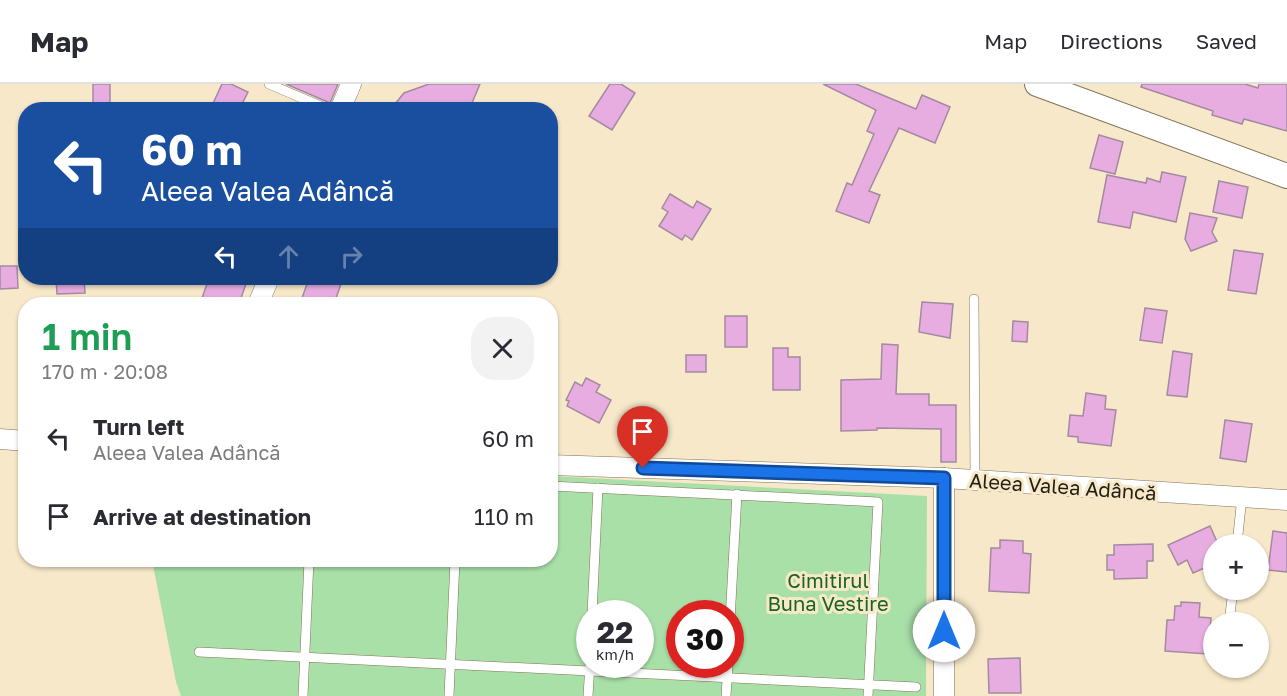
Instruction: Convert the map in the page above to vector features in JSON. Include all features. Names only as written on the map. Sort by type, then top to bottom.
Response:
[{"type":"street","points":[[343,102],[351,84]]},
{"type":"street","points":[[1037,84],[1287,176]]},
{"type":"street","points":[[0,439],[18,440]]},
{"type":"street","name":"Aleea Valea Adâncă","points":[[558,465],[944,478],[1287,500]]},
{"type":"street","points":[[944,478],[944,696]]},
{"type":"lane","points":[[269,84],[311,102]]},
{"type":"lane","points":[[974,299],[975,481]]},
{"type":"lane","points":[[558,486],[878,502],[868,696]]},
{"type":"lane","points":[[593,600],[598,488]]},
{"type":"lane","points":[[731,600],[737,494]]},
{"type":"lane","points":[[1239,534],[1242,497]]},
{"type":"lane","points":[[303,696],[309,567]]},
{"type":"lane","points":[[449,696],[455,567]]},
{"type":"lane","points":[[199,652],[576,666]]},
{"type":"lane","points":[[654,673],[727,679],[916,687]]},
{"type":"lane","points":[[588,696],[589,678]]},
{"type":"lane","points":[[726,696],[727,679]]},
{"type":"green space","name":"Cimitirul Buna Vestire","points":[[558,476],[927,496],[926,696],[181,696],[176,682],[153,567],[558,567]]},
{"type":"building","points":[[93,84],[110,84],[110,102],[93,102]]},
{"type":"building","points":[[222,84],[231,84],[248,92],[243,102],[214,102]]},
{"type":"building","points":[[286,84],[338,84],[330,102]]},
{"type":"building","points":[[429,84],[480,84],[472,102],[397,102],[404,93]]},
{"type":"building","points":[[610,84],[621,84],[635,93],[612,130],[589,116]]},
{"type":"building","points":[[823,84],[856,84],[916,109],[922,95],[950,107],[935,143],[899,128],[869,191],[880,195],[869,223],[836,211],[847,183],[852,185],[874,134],[867,131],[876,110]]},
{"type":"building","points":[[1142,84],[1245,84],[1258,88],[1259,84],[1287,84],[1287,131],[1244,119],[1242,124],[1212,115],[1213,111],[1141,87]]},
{"type":"building","points":[[1099,135],[1123,142],[1115,174],[1090,168]]},
{"type":"building","points":[[1162,172],[1186,177],[1176,222],[1133,212],[1130,228],[1098,222],[1107,175],[1146,183],[1147,178],[1160,182]]},
{"type":"building","points":[[1219,181],[1248,187],[1242,218],[1213,212]]},
{"type":"building","points":[[670,194],[693,208],[697,201],[711,209],[692,240],[685,235],[682,240],[659,226],[668,212],[662,208]]},
{"type":"building","points":[[1190,213],[1217,218],[1212,232],[1217,241],[1191,251],[1185,239]]},
{"type":"building","points":[[1234,250],[1263,254],[1256,294],[1228,290]]},
{"type":"building","points":[[0,266],[17,266],[18,288],[0,289]]},
{"type":"building","points":[[56,285],[84,285],[85,293],[57,294]]},
{"type":"building","points":[[207,285],[246,285],[241,297],[202,297]]},
{"type":"building","points":[[307,285],[341,285],[336,297],[302,297]]},
{"type":"building","points":[[922,302],[953,304],[950,338],[919,332]]},
{"type":"building","points":[[1145,308],[1167,311],[1162,343],[1140,340]]},
{"type":"building","points":[[725,316],[747,316],[747,347],[725,347]]},
{"type":"building","points":[[1013,321],[1028,322],[1027,342],[1012,341]]},
{"type":"building","points":[[882,344],[898,345],[896,394],[929,394],[929,405],[956,405],[956,462],[941,462],[941,429],[877,428],[877,430],[841,431],[841,380],[881,379]]},
{"type":"building","points":[[773,348],[788,348],[788,357],[800,357],[800,390],[773,390]]},
{"type":"building","points":[[1173,351],[1192,354],[1187,397],[1167,395]]},
{"type":"building","points":[[686,355],[706,355],[706,372],[686,372]]},
{"type":"building","points":[[586,378],[600,385],[596,392],[611,400],[599,423],[567,406],[569,401],[566,400],[575,382],[582,386]]},
{"type":"building","points":[[1086,393],[1106,396],[1105,409],[1116,410],[1111,446],[1078,442],[1078,437],[1068,436],[1070,415],[1083,416]]},
{"type":"building","points":[[1225,420],[1252,424],[1246,462],[1220,458]]},
{"type":"building","points":[[1210,526],[1214,534],[1203,534],[1203,569],[1193,573],[1187,560],[1178,565],[1168,545]]},
{"type":"building","points":[[1273,531],[1287,533],[1287,572],[1269,570]]},
{"type":"building","points":[[1000,540],[1023,541],[1023,553],[1031,554],[1029,593],[989,591],[991,548],[1000,548]]},
{"type":"building","points":[[1153,544],[1153,561],[1147,561],[1147,578],[1114,579],[1114,570],[1107,570],[1107,555],[1114,555],[1114,545]]},
{"type":"building","points":[[1181,602],[1200,603],[1199,617],[1203,617],[1203,654],[1165,651],[1167,620],[1174,620],[1175,606],[1181,606]]},
{"type":"building","points":[[1020,658],[1021,693],[989,693],[988,659]]},
{"type":"route","points":[[643,468],[944,478],[944,631]]}]
